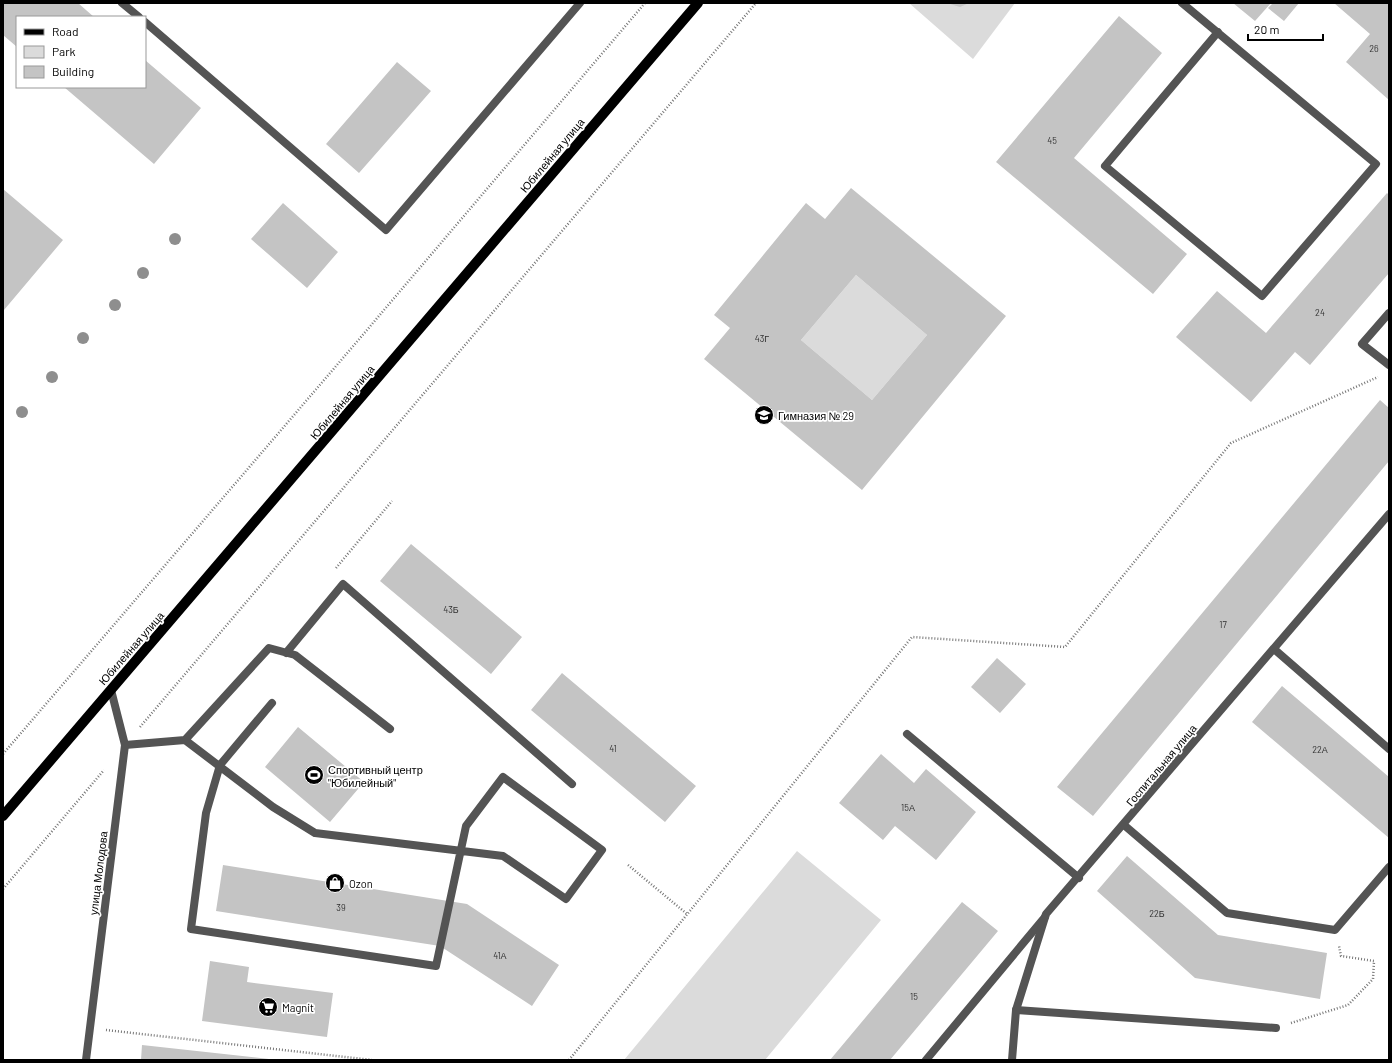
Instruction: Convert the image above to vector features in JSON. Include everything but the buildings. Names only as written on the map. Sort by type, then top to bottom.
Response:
[{"type":"main road","name":"Юбилейная улица","points":[[3,816],[698,3]]},
{"type":"street","points":[[122,3],[138,16]]},
{"type":"street","points":[[146,23],[386,230],[580,3]]},
{"type":"street","points":[[1182,3],[1218,32],[1376,164],[1262,296],[1105,166],[1218,32]]},
{"type":"street","points":[[1389,313],[1362,344],[1389,365]]},
{"type":"street","name":"Госпитальная улица","points":[[1012,1060],[1016,1010],[1046,914],[1079,878],[1389,514]]},
{"type":"street","points":[[286,653],[343,584],[572,784]]},
{"type":"street","points":[[185,740],[269,648],[296,655],[390,729]]},
{"type":"street","points":[[1274,649],[1389,749]]},
{"type":"street","name":"улица Молодова","points":[[86,1060],[125,745],[111,690]]},
{"type":"street","points":[[125,745],[185,740],[220,765],[273,807],[315,834],[460,850],[503,856],[566,899],[602,850],[503,777],[466,826],[460,850],[436,966],[191,929],[206,813],[220,765],[272,703]]},
{"type":"street","points":[[907,734],[1079,878]]},
{"type":"street","points":[[1124,825],[1226,913],[1335,930],[1389,867]]},
{"type":"street","points":[[926,1060],[1046,914]]},
{"type":"street","points":[[1016,1010],[1276,1028]]},
{"type":"path","points":[[3,754],[645,3]]},
{"type":"path","points":[[3,889],[756,3]]},
{"type":"path","points":[[1231,443],[1382,375]]},
{"type":"path","points":[[628,865],[687,914]]},
{"type":"path","points":[[1276,1028],[1348,1005],[1372,979],[1374,961],[1341,956],[1335,930]]},
{"type":"path","points":[[89,1028],[372,1060]]},
{"type":"green space","points":[[909,3],[1015,3],[973,59]]},
{"type":"green space","points":[[856,275],[927,335],[872,400],[801,340]]},
{"type":"green space","points":[[797,851],[881,920],[765,1060],[624,1060]]},
{"type":"place","name":"Гимназия № 29","points":[[764,415]]},
{"type":"place","name":"Спортивный центр \"Юбилейный\"","points":[[314,775]]},
{"type":"place","name":"Ozon","points":[[335,883]]},
{"type":"place","name":"Magnit","points":[[268,1007]]}]
